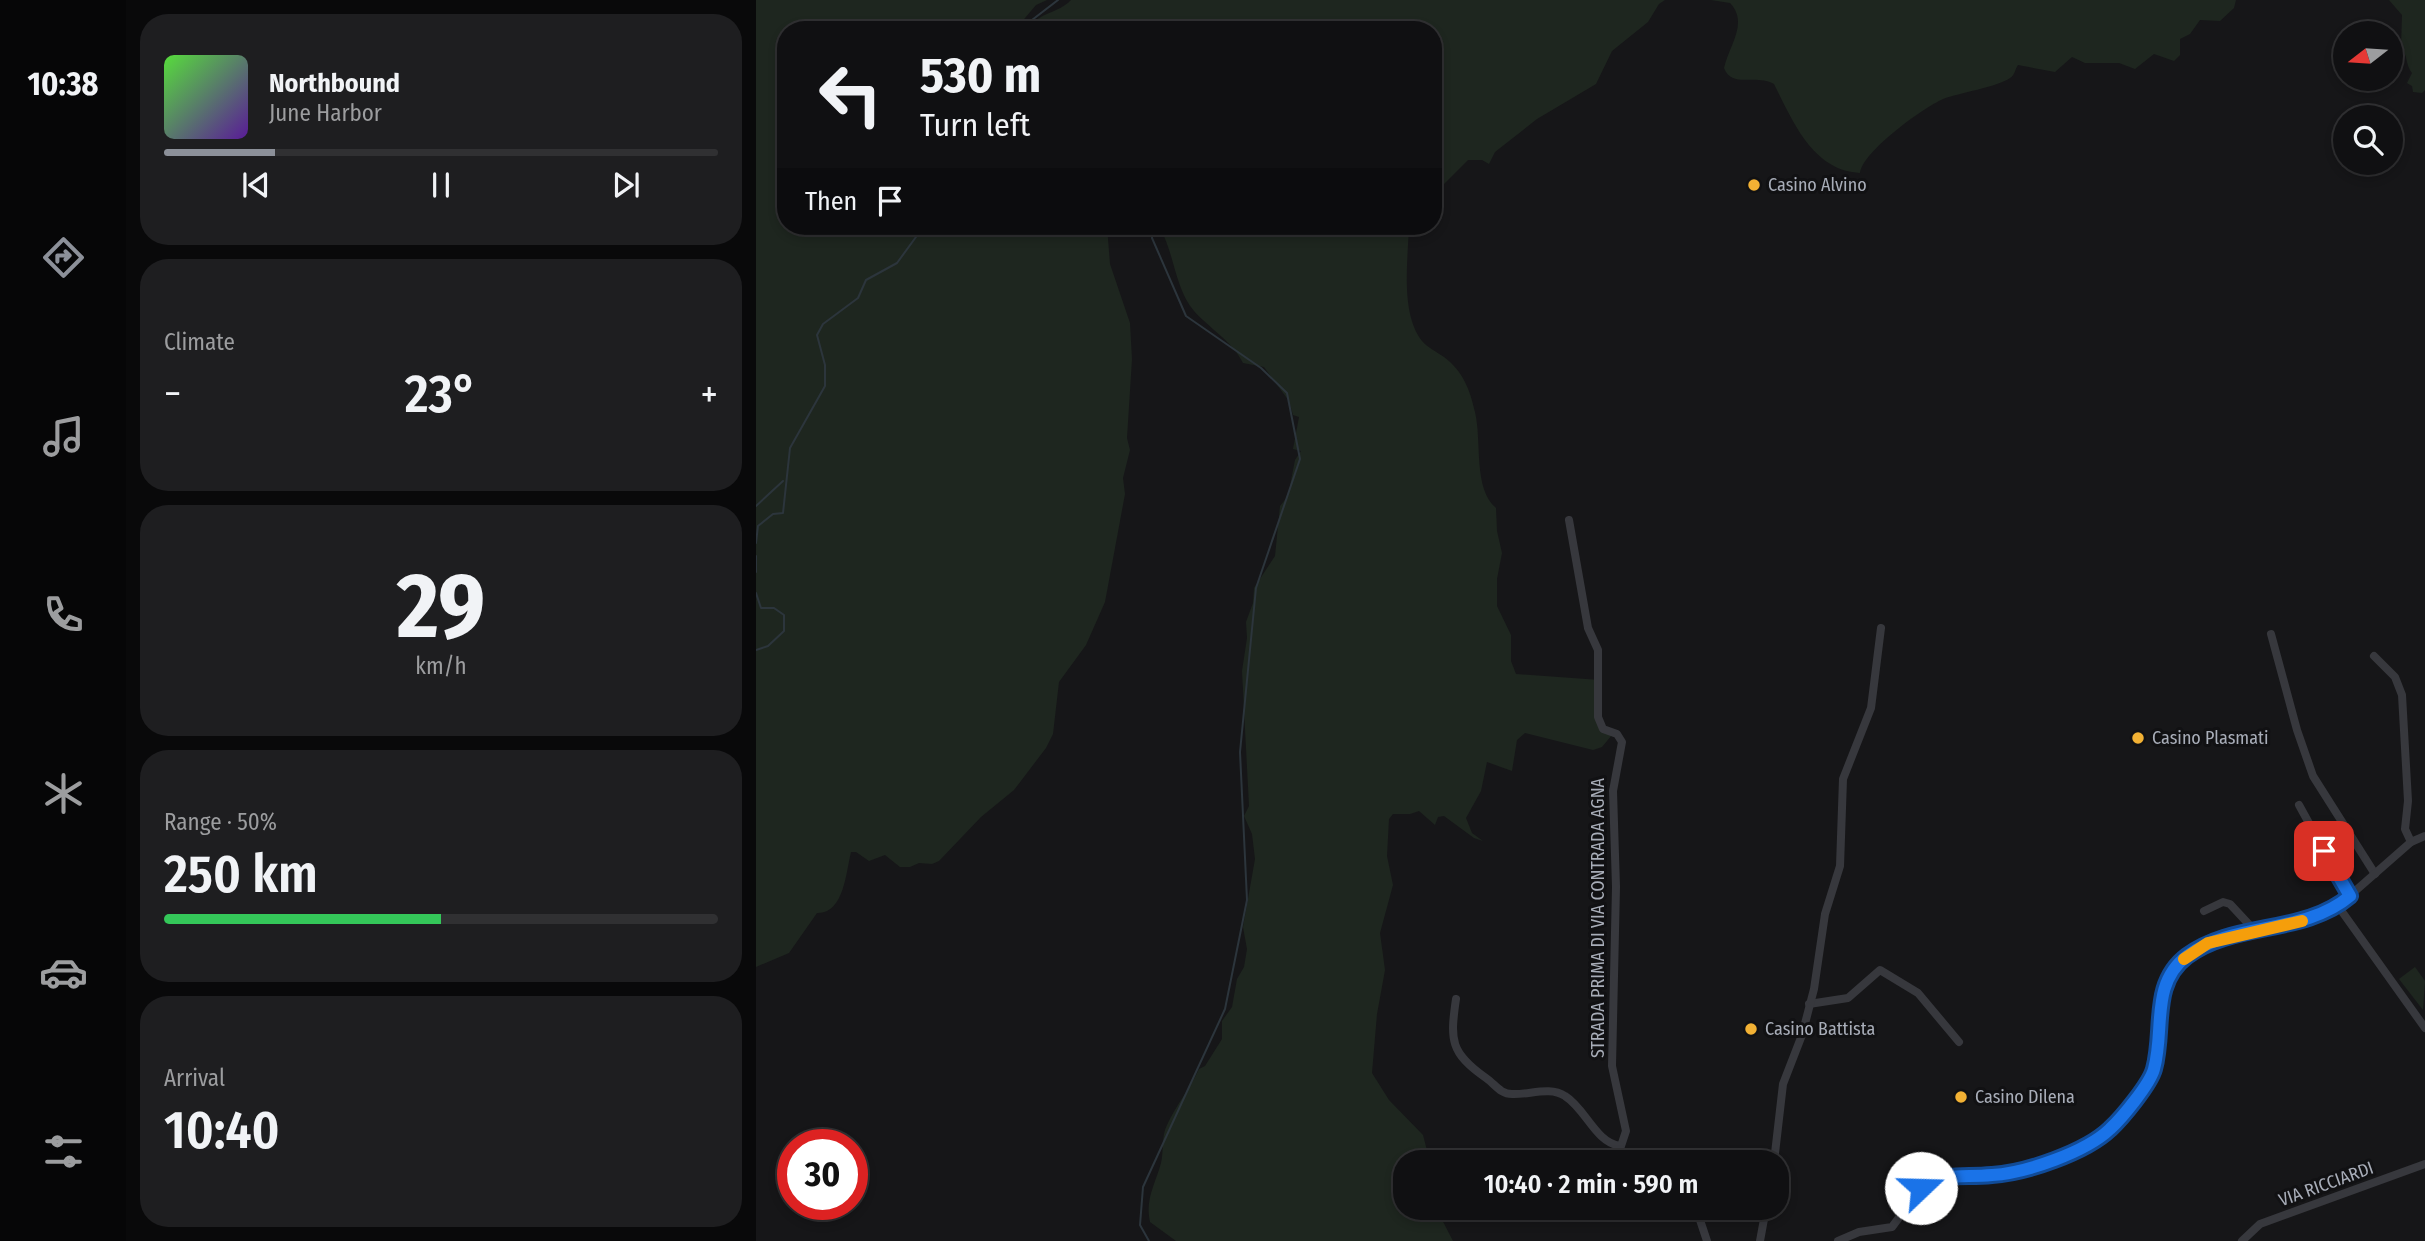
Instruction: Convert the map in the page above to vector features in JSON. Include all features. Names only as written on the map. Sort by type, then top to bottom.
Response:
[{"type":"street","name":"STRADA PRIMA DI VIA CONTRADA AGNA","points":[[1569,520],[1588,628],[1598,650],[1598,717],[1603,729],[1617,734],[1622,741],[1613,791],[1616,887],[1612,1066],[1626,1120],[1621,1150]]},
{"type":"street","points":[[1775,1150],[1783,1084],[1802,1035],[1825,914],[1840,866],[1843,779],[1871,709],[1881,628]]},
{"type":"street","points":[[2271,634],[2297,730],[2313,776],[2375,874]]},
{"type":"street","points":[[2374,656],[2395,677],[2402,695],[2408,801],[2405,829],[2411,842]]},
{"type":"street","points":[[2299,806],[2350,896]]},
{"type":"street","points":[[1838,1241],[1859,1232],[1892,1227],[1921,1188],[1943,1175],[1993,1175],[2015,1171],[2067,1155],[2109,1130],[2154,1072],[2165,979],[2185,958],[2208,943],[2300,922],[2338,906],[2411,842],[2425,836]]},
{"type":"street","points":[[2204,911],[2223,902],[2230,904],[2256,932]]},
{"type":"street","points":[[2338,906],[2425,1028]]},
{"type":"street","points":[[1810,1004],[1848,998],[1881,970],[1918,993],[1958,1042]]},
{"type":"street","points":[[1456,999],[1453,1042],[1465,1064],[1504,1093],[1548,1091],[1566,1096],[1605,1141],[1620,1146]]},
{"type":"street","name":"VIA RICCIARDI","points":[[2242,1241],[2260,1224],[2425,1164]]},
{"type":"street","points":[[1700,1220],[1707,1241]]},
{"type":"street","points":[[1760,1241],[1764,1220]]},
{"type":"shaded area","points":[[756,0],[1047,0],[1036,5],[1023,21],[777,21],[777,235],[1108,235],[1110,264],[1130,323],[1132,359],[1127,438],[1130,450],[1123,478],[1125,494],[1105,602],[1086,645],[1059,682],[1053,734],[1046,748],[1014,790],[981,817],[939,861],[900,867],[885,855],[869,861],[856,852],[851,852],[842,890],[833,907],[817,913],[789,953],[756,967]]},
{"type":"shaded area","points":[[1071,0],[1665,0],[1659,4],[1648,22],[1612,51],[1596,84],[1537,119],[1495,152],[1489,164],[1482,160],[1468,160],[1442,186],[1442,21],[1036,21]]},
{"type":"shaded area","points":[[1711,0],[2236,0],[2234,8],[2220,21],[2200,20],[2190,34],[2180,39],[2180,55],[2174,61],[2154,54],[2135,69],[2119,63],[2085,63],[2072,57],[2055,72],[2018,65],[2013,75],[2004,81],[1943,99],[1922,111],[1882,142],[1871,153],[1860,173],[1829,164],[1817,154],[1797,128],[1774,84],[1733,78],[1728,74],[1724,68],[1736,34],[1738,18],[1730,3]]},
{"type":"shaded area","points":[[2389,0],[2425,0],[2425,90],[2422,93],[2413,92],[2412,86],[2407,83],[2412,73],[2403,50],[2402,15]]},
{"type":"shaded area","points":[[1163,235],[1409,235],[1408,301],[1415,329],[1424,343],[1451,362],[1461,375],[1475,412],[1481,477],[1489,500],[1496,508],[1502,553],[1497,579],[1497,606],[1511,635],[1511,661],[1516,674],[1600,680],[1600,721],[1612,735],[1602,747],[1593,750],[1525,733],[1517,740],[1512,771],[1487,762],[1481,791],[1466,818],[1472,833],[1483,841],[1474,838],[1444,816],[1438,817],[1435,825],[1419,811],[1393,814],[1389,819],[1387,856],[1393,885],[1380,933],[1385,970],[1377,1014],[1372,1073],[1389,1100],[1423,1135],[1427,1150],[1393,1150],[1393,1220],[1442,1220],[1453,1241],[1176,1241],[1150,1222],[1150,1199],[1161,1163],[1165,1130],[1199,1069],[1205,1066],[1222,1039],[1222,1021],[1232,1007],[1237,979],[1244,967],[1247,949],[1243,927],[1255,859],[1252,834],[1244,816],[1249,806],[1242,671],[1247,638],[1246,622],[1253,603],[1254,588],[1275,556],[1280,506],[1288,496],[1295,460],[1301,451],[1293,449],[1299,417],[1293,415],[1289,401],[1264,367],[1243,363],[1227,342],[1194,311],[1182,291]]},
{"type":"shaded area","points":[[2415,967],[2425,981],[2423,1010],[2399,979]]},
{"type":"waterway","points":[[1031,21],[1058,0]]},
{"type":"waterway","points":[[756,543],[758,526],[773,514],[783,513],[790,448],[825,386],[825,365],[817,335],[823,324],[858,298],[866,280],[897,263],[917,235]]},
{"type":"waterway","points":[[1149,1241],[1140,1225],[1143,1187],[1225,1009],[1247,900],[1240,752],[1256,588],[1300,459],[1287,393],[1261,368],[1186,316],[1152,235]]},
{"type":"waterway","points":[[756,506],[783,481]]},
{"type":"waterway","points":[[756,556],[756,572]]},
{"type":"waterway","points":[[756,593],[761,608],[774,608],[784,615],[784,631],[768,646],[756,650]]},
{"type":"slow traffic","points":[[2184,959],[2208,943],[2302,921]]},
{"type":"place","name":"Casino Alvino","points":[[1754,185]]},
{"type":"place","name":"Casino Plasmati","points":[[2138,738]]},
{"type":"place","name":"Casino Battista","points":[[1751,1029]]},
{"type":"place","name":"Casino Dilena","points":[[1961,1097]]},
{"type":"route","points":[[1921,1188],[1943,1175],[1993,1175],[2067,1155],[2109,1130],[2154,1072],[2165,979],[2185,958],[2208,943],[2300,922],[2338,906],[2350,896],[2324,851]]}]
